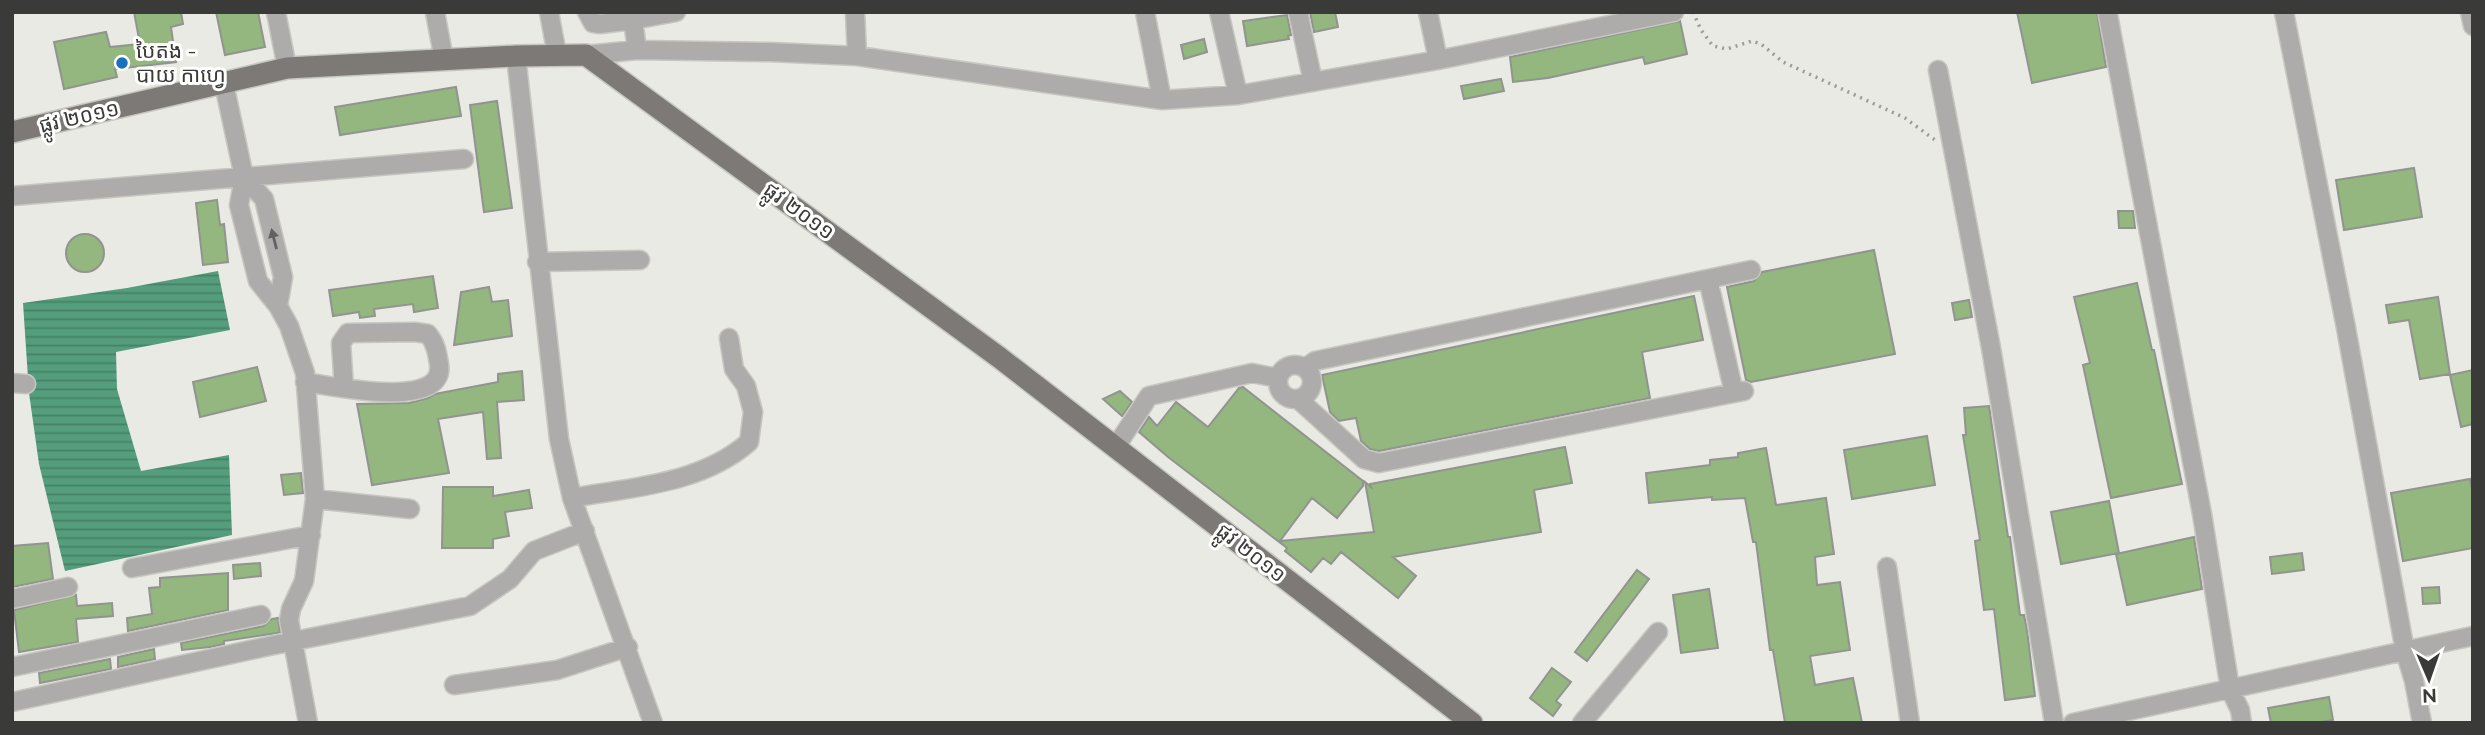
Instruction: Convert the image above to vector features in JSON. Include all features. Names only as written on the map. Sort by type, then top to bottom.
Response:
[{"type":"main road","name":"ផ្លូវ ២០១១","points":[[12,132],[287,68],[586,55],[1000,358],[1472,723]]},
{"type":"street","points":[[276,12],[287,68]]},
{"type":"street","points":[[435,12],[444,60]]},
{"type":"street","points":[[549,12],[557,55]]},
{"type":"street","points":[[587,12],[593,23],[600,24],[676,12]]},
{"type":"street","points":[[855,12],[857,57]]},
{"type":"street","points":[[1145,12],[1162,100]]},
{"type":"street","points":[[1219,12],[1238,95]]},
{"type":"street","points":[[1298,12],[1313,82]]},
{"type":"street","points":[[1428,12],[1438,60]]},
{"type":"street","points":[[586,55],[637,50],[770,52],[857,57],[1162,100],[1238,95],[1438,60],[1674,12]]},
{"type":"street","points":[[2284,12],[2346,328],[2404,651],[2414,681],[2422,723]]},
{"type":"street","points":[[2470,12],[2473,26]]},
{"type":"street","points":[[2108,15],[2200,500],[2230,689],[2240,710],[2242,723]]},
{"type":"street","points":[[634,20],[637,50]]},
{"type":"street","points":[[516,56],[537,262],[559,439],[572,498],[628,647],[653,723]]},
{"type":"street","points":[[1938,70],[1990,348],[2054,723]]},
{"type":"street","points":[[224,84],[244,177],[239,205],[258,281],[278,306],[296,342],[305,383],[315,499],[304,581],[289,620],[308,723]]},
{"type":"street","points":[[12,197],[464,159]]},
{"type":"street","points":[[244,177],[264,199],[283,277],[278,306]]},
{"type":"street","points":[[537,262],[640,260]]},
{"type":"street","points":[[1305,368],[1315,361],[1751,270]]},
{"type":"street","points":[[1298,399],[1364,459],[1379,463],[1739,392],[1708,279]]},
{"type":"street","points":[[305,383],[344,388],[388,393],[428,387],[436,381],[440,373],[436,343],[428,334],[415,332],[348,333],[341,343],[344,388]]},
{"type":"street","points":[[572,498],[672,481],[732,457],[749,442],[753,412],[746,386],[734,369],[729,338]]},
{"type":"street","points":[[1294,365],[1305,368],[1311,378],[1308,394],[1292,399],[1282,394],[1277,384],[1280,373],[1294,365]]},
{"type":"street","points":[[1115,448],[1149,396],[1252,373],[1278,378]]},
{"type":"street","points":[[315,499],[410,509]]},
{"type":"street","points":[[12,702],[292,641],[470,607],[510,579],[534,551],[586,531]]},
{"type":"street","points":[[132,568],[311,535]]},
{"type":"street","points":[[1887,567],[1910,723]]},
{"type":"street","points":[[12,599],[68,587]]},
{"type":"street","points":[[12,667],[261,615]]},
{"type":"street","points":[[1582,723],[1658,632]]},
{"type":"street","points":[[2073,723],[2473,636]]},
{"type":"street","points":[[454,685],[557,670],[628,647]]},
{"type":"path","points":[[1693,12],[1701,30],[1713,46],[1727,49],[1752,41],[1761,44],[1783,62],[1813,78],[1905,118],[1954,153]]},
{"type":"shaded area","points":[[218,271],[230,330],[116,352],[117,389],[141,471],[229,455],[232,535],[65,571],[39,464],[29,393],[23,303]]},
{"type":"building","points":[[134,12],[181,12],[183,24],[171,27],[176,62],[115,69],[117,77],[64,89],[54,42],[106,32],[110,47],[140,44]]},
{"type":"building","points":[[216,12],[258,12],[265,47],[225,55]]},
{"type":"building","points":[[1310,12],[1335,12],[1338,27],[1314,32]]},
{"type":"building","points":[[2017,12],[2097,12],[2106,67],[2032,83]]},
{"type":"building","points":[[1287,15],[1291,35],[1288,36],[1289,39],[1247,46],[1243,21]]},
{"type":"building","points":[[1680,21],[1687,54],[1645,64],[1643,57],[1548,78],[1513,82],[1510,57]]},
{"type":"building","points":[[1204,39],[1207,52],[1184,59],[1181,45]]},
{"type":"building","points":[[1501,79],[1504,91],[1464,99],[1461,86]]},
{"type":"building","points":[[456,87],[461,116],[340,135],[335,107]]},
{"type":"building","points":[[497,101],[512,208],[484,212],[470,105]]},
{"type":"building","points":[[2414,168],[2422,217],[2344,230],[2336,180]]},
{"type":"building","points":[[217,200],[220,225],[224,224],[228,262],[203,265],[196,203]]},
{"type":"building","points":[[2118,211],[2133,211],[2135,228],[2119,228]]},
{"type":"building","points":[[85,234],[98,240],[104,253],[98,266],[85,272],[72,266],[66,253],[72,240]]},
{"type":"building","points":[[1874,250],[1895,354],[1751,382],[1746,380],[1727,287],[1754,281],[1762,272]]},
{"type":"building","points":[[433,276],[438,308],[414,312],[413,304],[374,309],[375,316],[360,318],[359,312],[333,316],[329,290]]},
{"type":"building","points":[[2137,283],[2182,484],[2111,498],[2083,365],[2090,363],[2074,297]]},
{"type":"building","points":[[489,287],[492,302],[508,300],[512,336],[454,345],[461,292]]},
{"type":"building","points":[[1694,296],[1703,340],[1642,352],[1650,398],[1379,451],[1370,449],[1361,441],[1356,418],[1339,421],[1330,412],[1322,375]]},
{"type":"building","points":[[2438,297],[2450,374],[2420,379],[2409,320],[2389,323],[2386,305]]},
{"type":"building","points":[[1969,300],[1972,317],[1955,320],[1952,303]]},
{"type":"building","points":[[257,367],[266,401],[200,417],[193,382]]},
{"type":"building","points":[[2473,370],[2473,424],[2461,427],[2450,375]]},
{"type":"building","points":[[522,371],[524,400],[497,402],[501,458],[487,459],[483,412],[438,419],[449,473],[372,485],[357,404],[409,403],[435,394],[498,382],[498,374]]},
{"type":"building","points":[[1243,387],[1363,481],[1363,486],[1337,518],[1312,498],[1280,541],[1374,532],[1365,482],[1371,487],[1370,484],[1565,447],[1572,483],[1534,490],[1541,532],[1393,557],[1416,576],[1398,598],[1341,552],[1331,564],[1323,558],[1311,572],[1285,551],[1287,548],[1139,432],[1149,417],[1157,426],[1176,402],[1208,427],[1239,388]]},
{"type":"building","points":[[1120,391],[1132,402],[1122,416],[1103,399]]},
{"type":"building","points":[[1989,406],[2020,615],[2024,615],[2027,630],[2035,696],[2005,700],[1994,609],[1984,610],[1975,541],[1980,540],[1963,435],[1966,435],[1964,408]]},
{"type":"building","points":[[1927,436],[1935,485],[1852,499],[1844,450]]},
{"type":"building","points":[[1766,448],[1776,505],[1826,498],[1834,554],[1815,557],[1817,585],[1840,582],[1850,650],[1810,656],[1815,685],[1853,678],[1862,723],[1785,723],[1773,650],[1770,650],[1756,542],[1753,542],[1745,498],[1712,500],[1712,497],[1649,503],[1646,473],[1710,465],[1710,460],[1738,457],[1738,453]]},
{"type":"building","points":[[301,473],[303,493],[284,495],[281,475]]},
{"type":"building","points":[[2470,479],[2473,494],[2473,548],[2403,561],[2391,493]]},
{"type":"building","points":[[443,487],[493,487],[493,496],[529,490],[532,508],[505,512],[509,536],[493,539],[493,548],[442,548]]},
{"type":"building","points":[[2109,501],[2119,553],[2061,564],[2051,512]]},
{"type":"building","points":[[2194,537],[2202,589],[2127,605],[2116,554]]},
{"type":"building","points":[[48,543],[53,579],[12,587],[12,546]]},
{"type":"building","points":[[2302,553],[2304,570],[2272,574],[2270,557]]},
{"type":"building","points":[[260,563],[261,576],[234,579],[233,565]]},
{"type":"building","points":[[1637,570],[1649,579],[1587,661],[1575,652]]},
{"type":"building","points":[[228,573],[228,610],[128,631],[127,618],[152,614],[149,588],[160,587],[160,578]]},
{"type":"building","points":[[2439,587],[2440,603],[2423,604],[2422,588]]},
{"type":"building","points":[[1709,589],[1718,648],[1681,653],[1673,595]]},
{"type":"building","points":[[76,595],[77,606],[112,603],[113,616],[76,619],[78,642],[19,652],[14,610]]},
{"type":"building","points":[[278,618],[280,632],[224,641],[224,644],[210,647],[182,650],[181,643],[263,626]]},
{"type":"building","points":[[154,649],[155,659],[118,667],[118,657]]},
{"type":"building","points":[[110,659],[111,669],[40,683],[39,673]]},
{"type":"building","points":[[1552,668],[1571,682],[1556,701],[1561,705],[1553,716],[1530,698]]},
{"type":"building","points":[[2329,697],[2333,720],[2315,723],[2271,723],[2268,708]]},
{"type":"place","name":"បៃតង - បាយ កាហ្វេ","points":[[122,63]]}]
